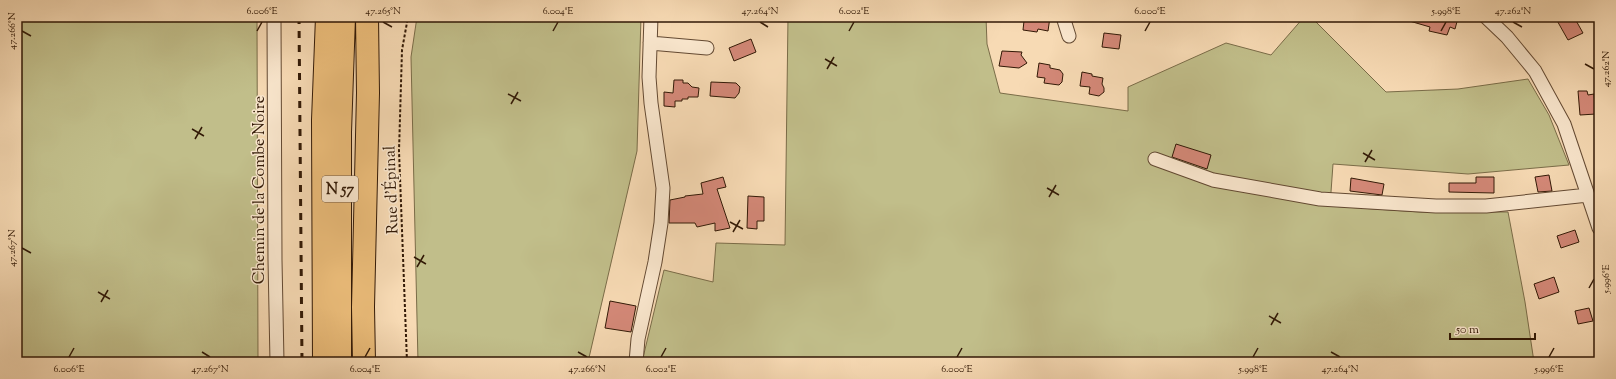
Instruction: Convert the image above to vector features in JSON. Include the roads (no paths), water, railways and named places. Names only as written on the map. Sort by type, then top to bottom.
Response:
[{"type":"highway","points":[[324,362],[323,120],[327,17]]},
{"type":"highway","name":"N 57","points":[[340,362],[340,132],[344,17]]},
{"type":"highway","name":"N 57","points":[[364,362],[363,307],[368,93],[366,17]]},
{"type":"highway","points":[[368,93],[380,17]]},
{"type":"street","name":"Chemin de la Combe Noire","points":[[274,17],[277,362]]},
{"type":"street","points":[[636,362],[638,339],[655,262],[661,223],[663,188],[651,103],[649,76],[651,17]]},
{"type":"street","points":[[1063,17],[1069,36]]},
{"type":"street","points":[[1486,17],[1507,37],[1535,71],[1564,124],[1599,228]]},
{"type":"street","points":[[650,43],[707,48]]},
{"type":"street","points":[[1155,159],[1214,180],[1327,199],[1436,206],[1486,206],[1588,195]]},
{"type":"railway","points":[[299,17],[302,362]]}]
